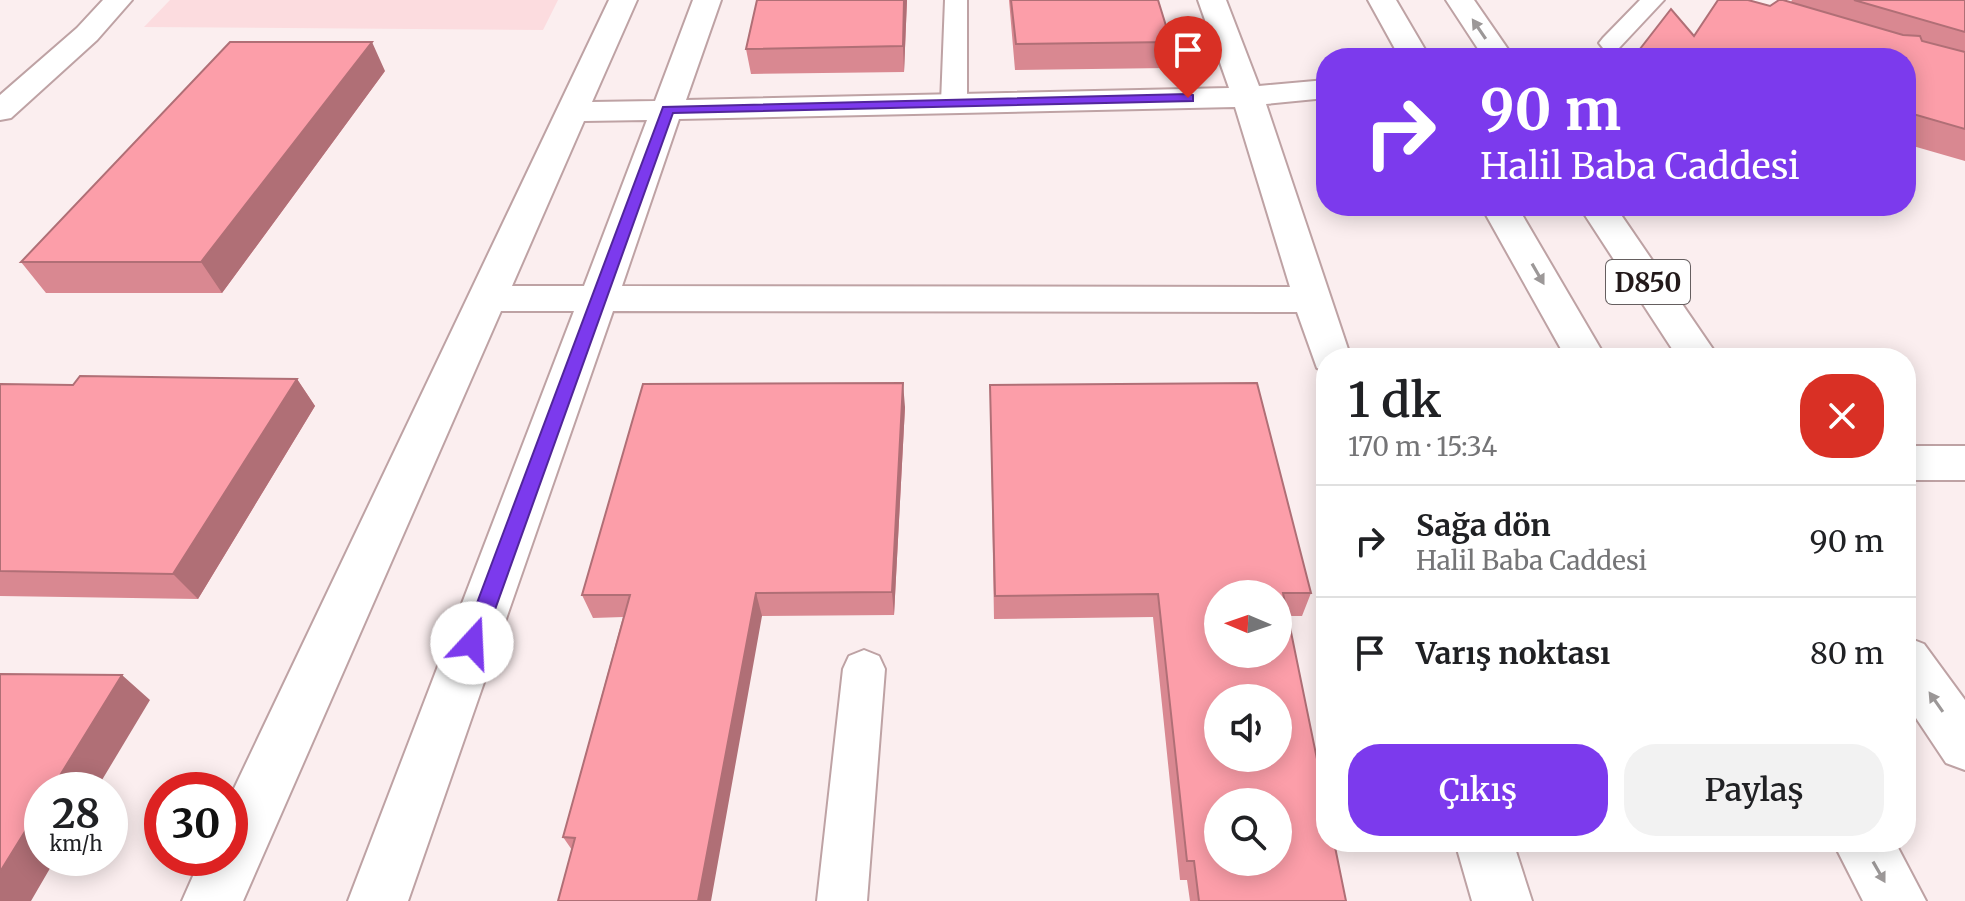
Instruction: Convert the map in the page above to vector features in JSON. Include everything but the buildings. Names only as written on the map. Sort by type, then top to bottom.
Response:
[{"type":"main road","points":[[0,111],[87,34],[118,0]]},
{"type":"main road","points":[[212,901],[623,0]]},
{"type":"main road","points":[[378,901],[707,0]]},
{"type":"main road","points":[[1212,0],[1328,348]]},
{"type":"main road","points":[[1382,0],[1409,48]]},
{"type":"main road","points":[[1460,0],[1492,48]]},
{"type":"main road","points":[[572,112],[1246,97],[1316,90]]},
{"type":"main road","points":[[1505,216],[1580,348]]},
{"type":"main road","name":"D850","points":[[1604,216],[1692,348]]},
{"type":"main road","points":[[487,298],[1313,300]]},
{"type":"main road","points":[[1916,463],[1965,463]]},
{"type":"main road","points":[[1916,674],[1965,745]]},
{"type":"main road","points":[[1487,852],[1502,901]]},
{"type":"main road","points":[[1868,852],[1896,901]]},
{"type":"lane","points":[[954,103],[956,0]]},
{"type":"lane","points":[[1611,43],[1653,0]]},
{"type":"lane","points":[[842,901],[864,669]]},
{"type":"shaded area","points":[[170,0],[558,0],[543,30],[144,27]]},
{"type":"route","points":[[472,643],[667,109],[1188,98]]}]
